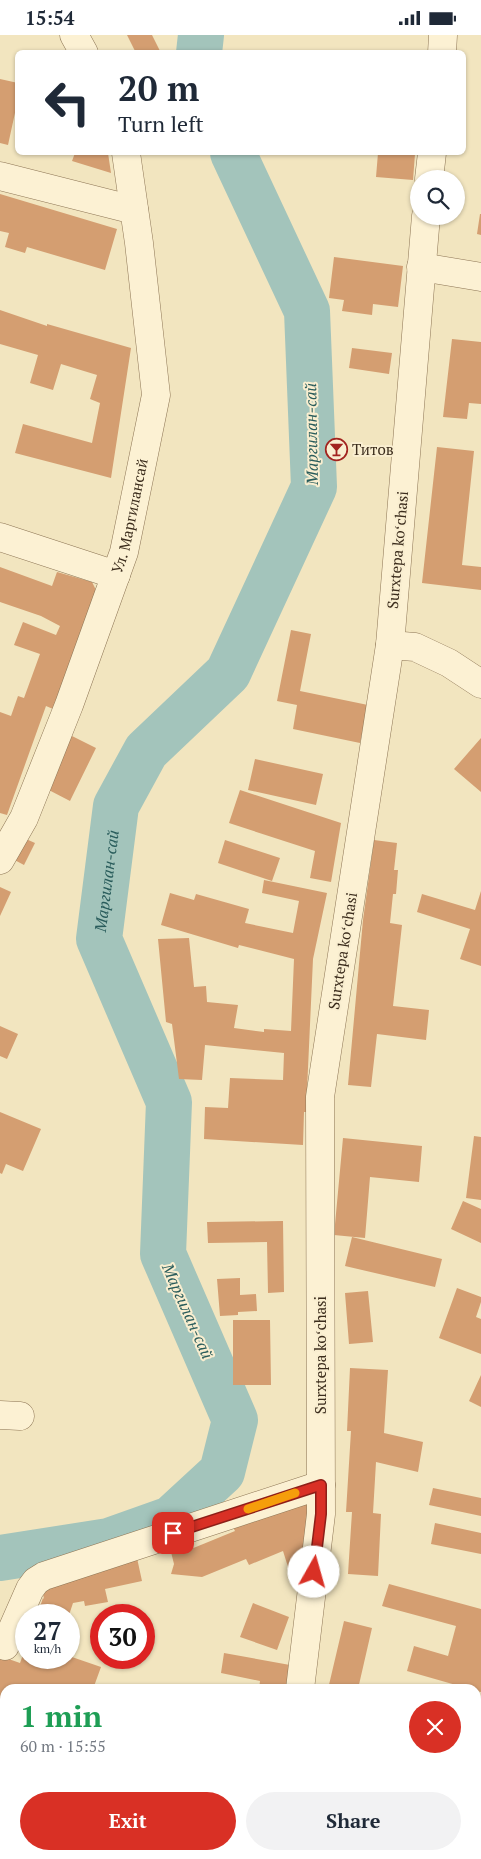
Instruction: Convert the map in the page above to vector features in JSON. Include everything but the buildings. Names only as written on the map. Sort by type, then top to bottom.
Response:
[{"type":"street","points":[[74,35],[82,50]]},
{"type":"street","points":[[442,50],[443,35]]},
{"type":"street","name":"Ул. Маргилансай","points":[[0,860],[24,818],[70,705],[124,552],[156,395],[126,155]]},
{"type":"street","points":[[431,170],[432,155]]},
{"type":"street","points":[[0,176],[134,210]]},
{"type":"street","name":"Surxtepa koʻchasi","points":[[301,1684],[321,1514],[320,1097],[390,645],[425,225]]},
{"type":"street","points":[[421,267],[481,277]]},
{"type":"street","points":[[0,537],[116,575]]},
{"type":"street","points":[[390,645],[415,647],[449,663],[481,684]]},
{"type":"street","points":[[5,1646],[30,1589],[36,1581],[44,1576],[321,1485]]},
{"type":"waterway","name":"Маргилан-сай","points":[[199,50],[201,35]]},
{"type":"waterway","name":"Маргилан-сай","points":[[0,1558],[109,1541],[171,1519],[222,1472],[235,1420],[163,1254],[169,1102],[99,939],[116,806],[146,751],[228,673],[314,487],[307,311],[234,155]]},
{"type":"slow traffic","points":[[248,1509],[295,1493]]},
{"type":"place","name":"Титов","points":[[336,450]]},
{"type":"route","points":[[173,1533],[321,1485],[321,1514],[314,1572]]}]
